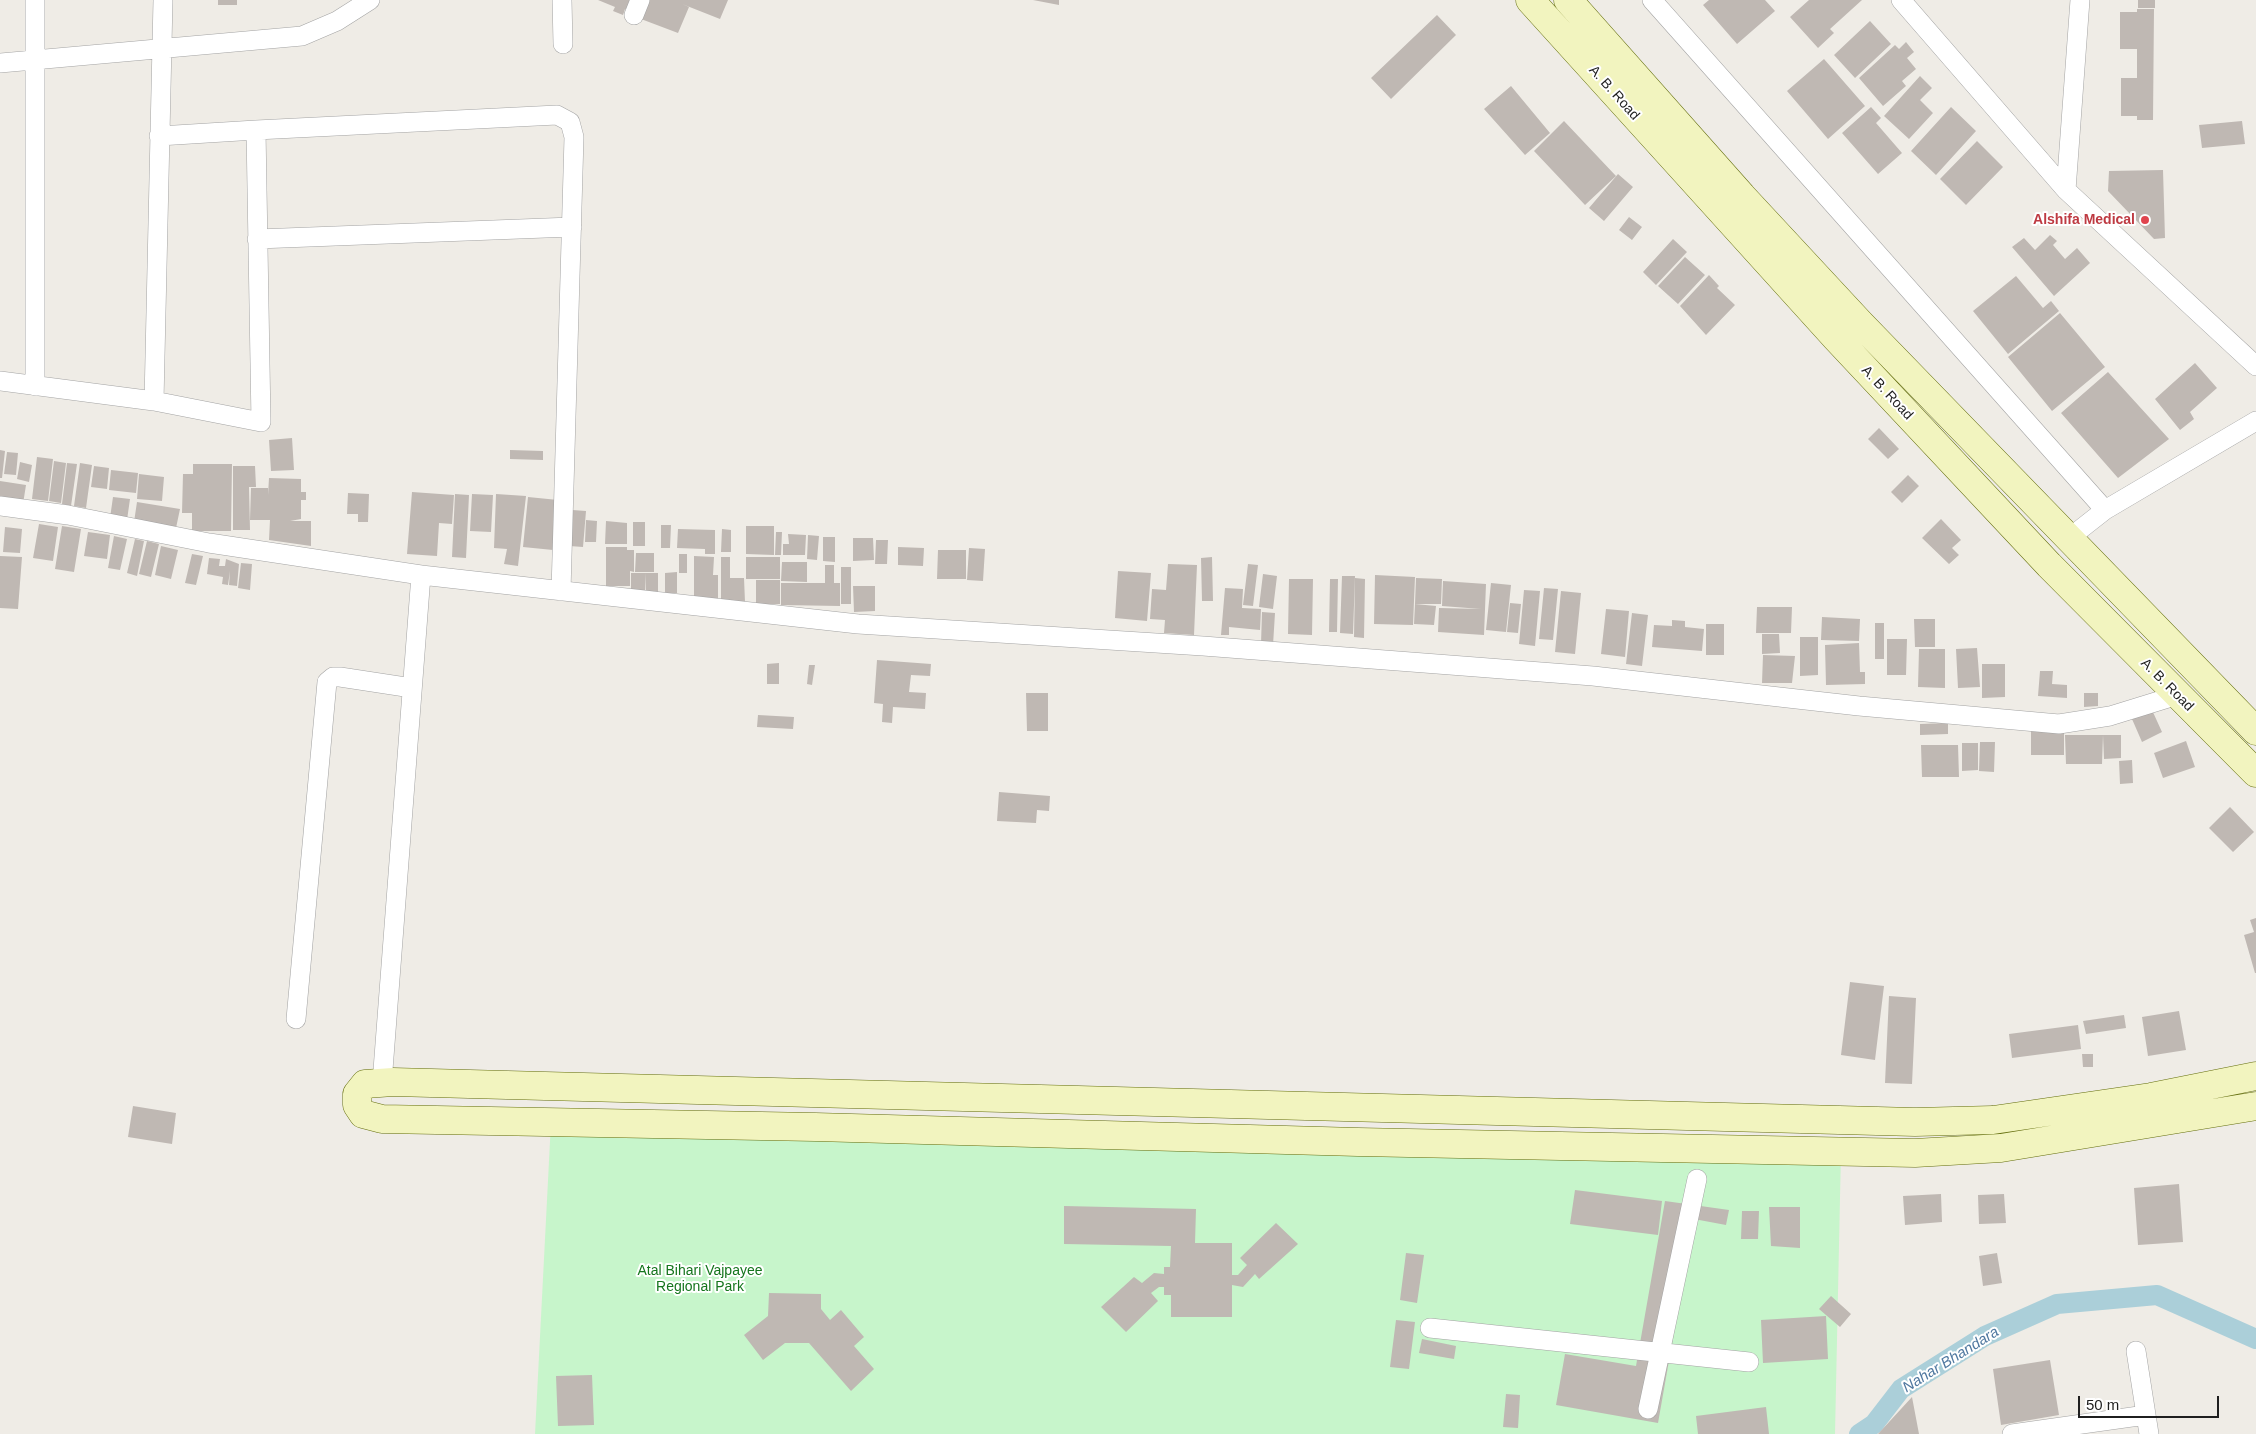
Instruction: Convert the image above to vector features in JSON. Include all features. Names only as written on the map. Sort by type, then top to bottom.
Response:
[{"type":"street","points":[[35,0],[35,386]]},
{"type":"street","points":[[154,401],[163,0]]},
{"type":"street","points":[[0,63],[302,36],[336,21],[370,0]]},
{"type":"street","points":[[562,0],[563,44]]},
{"type":"street","name":"A. B. Road","points":[[1530,0],[1836,338],[2049,565],[2256,773]]},
{"type":"street","name":"A. B. Road","points":[[1568,0],[1742,196],[1854,316],[2256,731]]},
{"type":"street","points":[[1652,0],[2105,510]]},
{"type":"street","points":[[1901,0],[2066,190],[2256,366]]},
{"type":"street","points":[[2066,190],[2080,0]]},
{"type":"street","points":[[159,136],[557,115],[570,122],[574,137],[560,591]]},
{"type":"street","points":[[0,381],[154,401],[261,422],[256,130]]},
{"type":"street","points":[[257,239],[572,227]]},
{"type":"street","points":[[2068,539],[2105,510],[2256,420]]},
{"type":"street","points":[[0,506],[68,516],[209,543],[421,575],[858,624],[1203,646],[1593,676],[1859,706],[2059,724],[2110,716],[2178,695]]},
{"type":"street","points":[[382,1083],[421,575]]},
{"type":"street","points":[[296,1019],[327,682],[333,677],[340,677],[412,688]]},
{"type":"street","points":[[2256,1076],[2151,1097],[1993,1120],[1915,1122],[382,1083],[365,1084],[356,1094],[357,1105],[363,1114],[382,1120],[806,1127],[1358,1142],[1915,1153],[2000,1148],[2256,1106]]},
{"type":"street","points":[[1648,1408],[1697,1179]]},
{"type":"street","points":[[1430,1328],[1749,1362]]},
{"type":"street","points":[[2136,1351],[2149,1434]]},
{"type":"street","points":[[2012,1434],[2146,1415]]},
{"type":"green space","name":"Atal Bihari Vajpayee Regional Park","points":[[551,1122],[1841,1151],[1835,1434],[535,1434]]},
{"type":"building","points":[[218,0],[237,0],[237,5],[218,5]]},
{"type":"building","points":[[598,0],[634,0],[630,11],[625,9],[623,15],[613,11],[615,7]]},
{"type":"building","points":[[648,0],[728,0],[720,19],[682,4],[689,7],[678,33],[641,19]]},
{"type":"building","points":[[1033,0],[1059,0],[1059,5]]},
{"type":"building","points":[[1709,0],[1765,0],[1775,11],[1737,44],[1703,5]]},
{"type":"building","points":[[1809,0],[1862,0],[1830,29],[1834,33],[1818,48],[1790,17]]},
{"type":"building","points":[[2138,0],[2155,0],[2155,8],[2138,8]]},
{"type":"building","points":[[2137,9],[2154,9],[2153,120],[2137,120],[2137,116],[2121,116],[2121,78],[2137,78],[2137,49],[2120,49],[2120,12],[2137,12]]},
{"type":"building","points":[[1437,15],[1456,35],[1391,99],[1371,78]]},
{"type":"building","points":[[1870,21],[1891,44],[1855,78],[1834,55]]},
{"type":"building","points":[[1906,42],[1914,52],[1907,58],[1916,69],[1902,81],[1906,86],[1883,106],[1859,78],[1895,45],[1899,49]]},
{"type":"building","points":[[1824,59],[1865,106],[1828,139],[1787,91]]},
{"type":"building","points":[[1920,76],[1932,88],[1920,100],[1933,113],[1909,139],[1884,116]]},
{"type":"building","points":[[1511,86],[1550,133],[1525,155],[1484,109]]},
{"type":"building","points":[[1871,107],[1881,118],[1876,123],[1902,153],[1878,174],[1842,133]]},
{"type":"building","points":[[1951,107],[1976,131],[1936,175],[1911,151]]},
{"type":"building","points":[[1564,121],[1616,176],[1585,205],[1534,151]]},
{"type":"building","points":[[2242,121],[2245,144],[2202,148],[2199,125]]},
{"type":"building","points":[[1977,141],[2003,167],[1966,205],[1940,179]]},
{"type":"building","points":[[2163,170],[2165,238],[2154,239],[2108,191],[2109,171]]},
{"type":"building","points":[[1618,174],[1633,187],[1604,221],[1589,208]]},
{"type":"building","points":[[1629,217],[1642,227],[1632,240],[1619,230]]},
{"type":"building","points":[[2050,235],[2057,241],[2053,245],[2065,259],[2077,248],[2090,263],[2054,296],[2012,247],[2024,238],[2035,250]]},
{"type":"building","points":[[1673,239],[1687,252],[1656,285],[1643,272]]},
{"type":"building","points":[[1685,257],[1705,275],[1678,304],[1658,286]]},
{"type":"building","points":[[1709,275],[1719,286],[1717,288],[1735,305],[1706,335],[1680,306]]},
{"type":"building","points":[[2016,276],[2043,308],[2051,301],[2059,311],[2008,354],[1973,311]]},
{"type":"building","points":[[2060,313],[2105,367],[2052,411],[2008,357]]},
{"type":"building","points":[[2195,363],[2217,388],[2190,412],[2194,419],[2180,430],[2155,399]]},
{"type":"building","points":[[2108,372],[2169,439],[2118,478],[2061,413]]},
{"type":"building","points":[[1879,428],[1899,449],[1888,459],[1868,439]]},
{"type":"building","points":[[292,438],[294,470],[271,471],[269,440]]},
{"type":"building","points":[[0,450],[5,451],[2,478],[0,478]]},
{"type":"building","points":[[510,450],[543,451],[543,460],[510,459]]},
{"type":"building","points":[[7,452],[18,453],[16,475],[4,474]]},
{"type":"building","points":[[37,457],[53,459],[48,501],[32,499]]},
{"type":"building","points":[[54,461],[66,463],[61,503],[49,501]]},
{"type":"building","points":[[20,462],[32,465],[29,482],[17,479]]},
{"type":"building","points":[[67,463],[77,464],[71,506],[62,504]]},
{"type":"building","points":[[80,463],[92,465],[86,508],[74,506]]},
{"type":"building","points":[[193,464],[232,464],[231,531],[192,531],[192,513],[182,513],[183,474],[193,474]]},
{"type":"building","points":[[94,466],[109,468],[107,489],[91,487]]},
{"type":"building","points":[[233,466],[255,466],[256,487],[249,487],[250,530],[233,530]]},
{"type":"building","points":[[111,470],[138,473],[136,493],[109,490]]},
{"type":"building","points":[[139,474],[164,477],[162,501],[137,499]]},
{"type":"building","points":[[1908,475],[1919,486],[1902,503],[1891,492]]},
{"type":"building","points":[[269,478],[301,479],[301,492],[306,492],[306,500],[301,500],[301,519],[290,521],[311,521],[311,546],[269,540],[270,520],[250,520],[251,488],[268,488],[268,495]]},
{"type":"building","points":[[0,481],[26,485],[23,504],[0,500]]},
{"type":"building","points":[[412,492],[454,495],[452,524],[439,523],[437,556],[407,554]]},
{"type":"building","points":[[348,493],[369,494],[368,522],[358,522],[358,514],[347,514]]},
{"type":"building","points":[[455,494],[469,495],[466,558],[452,557]]},
{"type":"building","points":[[472,494],[493,495],[491,532],[470,531]]},
{"type":"building","points":[[496,494],[526,496],[518,566],[504,564],[507,549],[494,548]]},
{"type":"building","points":[[113,497],[130,499],[127,520],[110,518]]},
{"type":"building","points":[[528,497],[558,500],[553,550],[523,547]]},
{"type":"building","points":[[137,502],[180,509],[176,528],[134,522]]},
{"type":"building","points":[[559,509],[586,511],[583,547],[556,545]]},
{"type":"building","points":[[1941,519],[1961,540],[1952,548],[1959,555],[1949,564],[1922,538]]},
{"type":"building","points":[[586,520],[597,521],[596,542],[585,542]]},
{"type":"building","points":[[606,521],[627,523],[627,544],[605,544]]},
{"type":"building","points":[[633,522],[645,522],[645,546],[633,546]]},
{"type":"building","points":[[39,524],[58,527],[53,561],[33,558]]},
{"type":"building","points":[[661,525],[671,525],[670,548],[661,548]]},
{"type":"building","points":[[62,526],[81,529],[74,572],[55,569]]},
{"type":"building","points":[[746,526],[774,526],[774,555],[746,554]]},
{"type":"building","points":[[5,527],[22,529],[20,553],[3,552]]},
{"type":"building","points":[[678,529],[715,530],[715,554],[705,554],[705,549],[677,548]]},
{"type":"building","points":[[722,529],[731,530],[731,552],[721,552]]},
{"type":"building","points":[[88,532],[110,535],[107,559],[84,556]]},
{"type":"building","points":[[776,532],[782,532],[781,555],[775,555]]},
{"type":"building","points":[[788,534],[806,535],[805,555],[783,555],[783,544],[789,544]]},
{"type":"building","points":[[808,535],[819,536],[817,560],[807,559]]},
{"type":"building","points":[[114,536],[127,539],[120,570],[108,568]]},
{"type":"building","points":[[823,537],[835,537],[835,562],[823,561]]},
{"type":"building","points":[[853,538],[873,538],[874,560],[853,561]]},
{"type":"building","points":[[135,539],[144,541],[137,576],[127,573]]},
{"type":"building","points":[[876,540],[888,540],[887,564],[875,564]]},
{"type":"building","points":[[147,541],[159,544],[151,577],[139,574]]},
{"type":"building","points":[[161,546],[178,550],[171,579],[155,575]]},
{"type":"building","points":[[606,547],[627,547],[627,550],[634,550],[634,572],[630,571],[630,586],[606,586]]},
{"type":"building","points":[[898,547],[924,548],[923,566],[898,565]]},
{"type":"building","points":[[969,548],[985,549],[983,581],[967,580]]},
{"type":"building","points":[[938,550],[966,550],[966,579],[937,579]]},
{"type":"building","points":[[636,553],[654,553],[654,572],[635,572]]},
{"type":"building","points":[[192,554],[203,556],[196,585],[185,583]]},
{"type":"building","points":[[679,554],[687,554],[687,573],[679,573]]},
{"type":"building","points":[[0,556],[22,557],[18,609],[0,608]]},
{"type":"building","points":[[694,556],[714,557],[713,575],[718,575],[718,600],[694,600]]},
{"type":"building","points":[[721,557],[730,557],[730,578],[744,578],[745,602],[721,603]]},
{"type":"building","points":[[746,557],[780,557],[780,579],[746,579]]},
{"type":"building","points":[[1212,557],[1213,601],[1202,601],[1201,558]]},
{"type":"building","points":[[209,558],[220,559],[219,566],[225,566],[226,559],[239,564],[237,586],[229,585],[230,571],[228,585],[222,584],[223,577],[207,574]]},
{"type":"building","points":[[782,562],[807,562],[807,582],[781,581]]},
{"type":"building","points":[[241,563],[252,564],[250,590],[238,588]]},
{"type":"building","points":[[1168,564],[1197,565],[1194,635],[1164,633],[1165,620],[1150,619],[1152,589],[1166,590]]},
{"type":"building","points":[[1248,564],[1258,565],[1253,606],[1243,605]]},
{"type":"building","points":[[825,565],[834,565],[834,583],[840,583],[840,606],[781,605],[781,583],[825,583]]},
{"type":"building","points":[[841,567],[851,567],[851,604],[841,604]]},
{"type":"building","points":[[1118,571],[1151,573],[1147,621],[1115,618]]},
{"type":"building","points":[[677,572],[677,593],[665,594],[665,573]]},
{"type":"building","points":[[631,573],[645,573],[645,592],[631,592]]},
{"type":"building","points":[[645,573],[658,573],[658,595],[646,595]]},
{"type":"building","points":[[1263,574],[1277,576],[1273,609],[1259,607]]},
{"type":"building","points":[[1375,575],[1415,577],[1413,625],[1374,624]]},
{"type":"building","points":[[1342,576],[1355,576],[1353,634],[1340,633]]},
{"type":"building","points":[[1355,578],[1365,579],[1364,638],[1354,637]]},
{"type":"building","points":[[1416,578],[1442,579],[1441,604],[1415,604]]},
{"type":"building","points":[[1289,579],[1313,579],[1312,635],[1288,634]]},
{"type":"building","points":[[1330,579],[1338,579],[1337,632],[1329,632]]},
{"type":"building","points":[[756,580],[780,580],[780,604],[756,604]]},
{"type":"building","points":[[1443,581],[1486,584],[1484,635],[1438,632],[1439,608],[1481,609],[1442,606]]},
{"type":"building","points":[[1491,583],[1511,585],[1506,632],[1486,630]]},
{"type":"building","points":[[853,586],[875,586],[875,611],[854,612]]},
{"type":"building","points":[[1225,588],[1243,589],[1242,608],[1261,609],[1260,630],[1229,627],[1229,635],[1221,635]]},
{"type":"building","points":[[1544,588],[1558,589],[1553,640],[1539,639]]},
{"type":"building","points":[[1524,590],[1540,591],[1535,646],[1519,644]]},
{"type":"building","points":[[1561,591],[1581,593],[1575,654],[1555,652]]},
{"type":"building","points":[[1510,603],[1521,604],[1518,633],[1507,632]]},
{"type":"building","points":[[1415,604],[1436,606],[1434,625],[1414,624]]},
{"type":"building","points":[[1757,607],[1792,607],[1791,633],[1756,633]]},
{"type":"building","points":[[1606,609],[1629,611],[1625,657],[1601,654]]},
{"type":"building","points":[[1262,612],[1275,613],[1273,645],[1261,644]]},
{"type":"building","points":[[1632,613],[1648,615],[1642,666],[1626,664]]},
{"type":"building","points":[[1822,617],[1860,619],[1859,641],[1821,640]]},
{"type":"building","points":[[1914,619],[1935,619],[1935,647],[1915,647]]},
{"type":"building","points":[[1672,620],[1685,621],[1685,627],[1704,629],[1702,651],[1652,647],[1654,625],[1672,626]]},
{"type":"building","points":[[1875,623],[1884,623],[1884,659],[1875,659]]},
{"type":"building","points":[[1706,624],[1724,624],[1724,655],[1706,655]]},
{"type":"building","points":[[1762,634],[1779,634],[1780,653],[1762,654]]},
{"type":"building","points":[[1800,637],[1818,637],[1818,675],[1800,676]]},
{"type":"building","points":[[1887,639],[1907,639],[1906,675],[1887,675]]},
{"type":"building","points":[[1859,643],[1860,672],[1865,672],[1865,684],[1826,685],[1825,645]]},
{"type":"building","points":[[1977,648],[1980,687],[1958,688],[1956,649]]},
{"type":"building","points":[[1919,649],[1945,649],[1945,688],[1918,687]]},
{"type":"building","points":[[1763,655],[1795,656],[1792,683],[1762,683]]},
{"type":"building","points":[[877,660],[931,664],[930,676],[911,675],[909,692],[926,693],[925,709],[893,707],[892,723],[882,722],[883,704],[874,703]]},
{"type":"building","points":[[779,663],[779,684],[767,684],[767,664]]},
{"type":"building","points":[[1982,664],[2005,664],[2005,697],[1982,698]]},
{"type":"building","points":[[809,665],[815,665],[812,685],[807,684]]},
{"type":"building","points":[[2040,671],[2053,671],[2052,684],[2067,685],[2067,698],[2038,696]]},
{"type":"building","points":[[1026,693],[1048,693],[1048,731],[1027,731]]},
{"type":"building","points":[[2084,693],[2098,693],[2098,706],[2084,707]]},
{"type":"building","points":[[2152,710],[2162,732],[2142,742],[2132,719]]},
{"type":"building","points":[[758,715],[794,717],[793,729],[757,727]]},
{"type":"building","points":[[1948,723],[1948,734],[1920,735],[1920,724]]},
{"type":"building","points":[[2031,731],[2064,731],[2064,755],[2031,755]]},
{"type":"building","points":[[2065,735],[2103,735],[2102,764],[2066,764]]},
{"type":"building","points":[[2103,735],[2121,735],[2121,758],[2104,759]]},
{"type":"building","points":[[2186,741],[2195,767],[2163,778],[2154,753]]},
{"type":"building","points":[[1980,742],[1995,742],[1994,772],[1979,771]]},
{"type":"building","points":[[1962,743],[1978,743],[1978,770],[1962,771]]},
{"type":"building","points":[[1921,745],[1958,745],[1959,777],[1922,777]]},
{"type":"building","points":[[2132,760],[2133,783],[2120,784],[2119,761]]},
{"type":"building","points":[[999,792],[1050,796],[1049,811],[1037,810],[1036,823],[997,821]]},
{"type":"building","points":[[2230,807],[2254,832],[2233,852],[2209,828]]},
{"type":"building","points":[[2256,918],[2255,973],[2244,935],[2254,932],[2250,920]]},
{"type":"building","points":[[1850,982],[1884,986],[1875,1060],[1841,1055]]},
{"type":"building","points":[[1889,996],[1916,998],[1912,1084],[1885,1083]]},
{"type":"building","points":[[2179,1011],[2186,1050],[2148,1056],[2142,1017]]},
{"type":"building","points":[[2124,1015],[2126,1028],[2086,1034],[2083,1021]]},
{"type":"building","points":[[2078,1025],[2081,1049],[2012,1058],[2009,1034]]},
{"type":"building","points":[[2082,1054],[2093,1054],[2093,1067],[2083,1067]]},
{"type":"building","points":[[133,1106],[176,1113],[172,1144],[128,1137]]},
{"type":"building","points":[[2179,1184],[2183,1242],[2138,1245],[2134,1188]]},
{"type":"building","points":[[1575,1190],[1662,1201],[1658,1235],[1570,1224]]},
{"type":"building","points":[[1941,1194],[1942,1222],[1905,1225],[1903,1196]]},
{"type":"building","points":[[2004,1194],[2006,1223],[1979,1224],[1978,1195]]},
{"type":"building","points":[[1665,1201],[1729,1210],[1726,1225],[1694,1219],[1658,1423],[1556,1405],[1565,1354],[1636,1366]]},
{"type":"building","points":[[1064,1206],[1196,1209],[1195,1243],[1232,1243],[1232,1275],[1238,1275],[1247,1265],[1240,1258],[1276,1223],[1298,1244],[1259,1279],[1255,1274],[1243,1287],[1232,1285],[1232,1317],[1171,1317],[1171,1295],[1164,1295],[1164,1287],[1159,1287],[1151,1293],[1158,1301],[1126,1332],[1101,1307],[1134,1277],[1142,1283],[1154,1273],[1164,1274],[1164,1267],[1170,1267],[1171,1246],[1064,1244]]},
{"type":"building","points":[[1769,1207],[1800,1207],[1800,1248],[1771,1246]]},
{"type":"building","points":[[1742,1211],[1759,1211],[1758,1239],[1741,1239]]},
{"type":"building","points":[[1406,1253],[1424,1255],[1417,1303],[1400,1300]]},
{"type":"building","points":[[1997,1253],[2002,1283],[1983,1286],[1979,1256]]},
{"type":"building","points":[[769,1293],[821,1294],[821,1309],[830,1320],[841,1310],[864,1337],[854,1346],[874,1369],[851,1391],[809,1343],[785,1343],[763,1360],[744,1335],[768,1316]]},
{"type":"building","points":[[1831,1296],[1851,1314],[1840,1327],[1819,1309]]},
{"type":"building","points":[[1826,1316],[1828,1359],[1763,1363],[1761,1320]]},
{"type":"building","points":[[1396,1320],[1415,1322],[1409,1369],[1390,1367]]},
{"type":"building","points":[[1422,1339],[1456,1346],[1454,1359],[1419,1353]]},
{"type":"building","points":[[2050,1360],[2059,1415],[2001,1425],[1993,1369]]},
{"type":"building","points":[[592,1375],[594,1425],[558,1426],[556,1376]]},
{"type":"building","points":[[1506,1394],[1520,1395],[1518,1428],[1503,1427]]},
{"type":"building","points":[[1912,1397],[1919,1434],[1878,1434]]},
{"type":"building","points":[[1766,1407],[1769,1434],[1698,1434],[1696,1416]]},
{"type":"waterway","name":"Nahar Bhandara","points":[[1859,1434],[1874,1424],[1901,1389],[1985,1336],[2057,1304],[2157,1295],[2256,1339]]},
{"type":"place","name":"Alshifa Medical","points":[[2145,220]]}]
